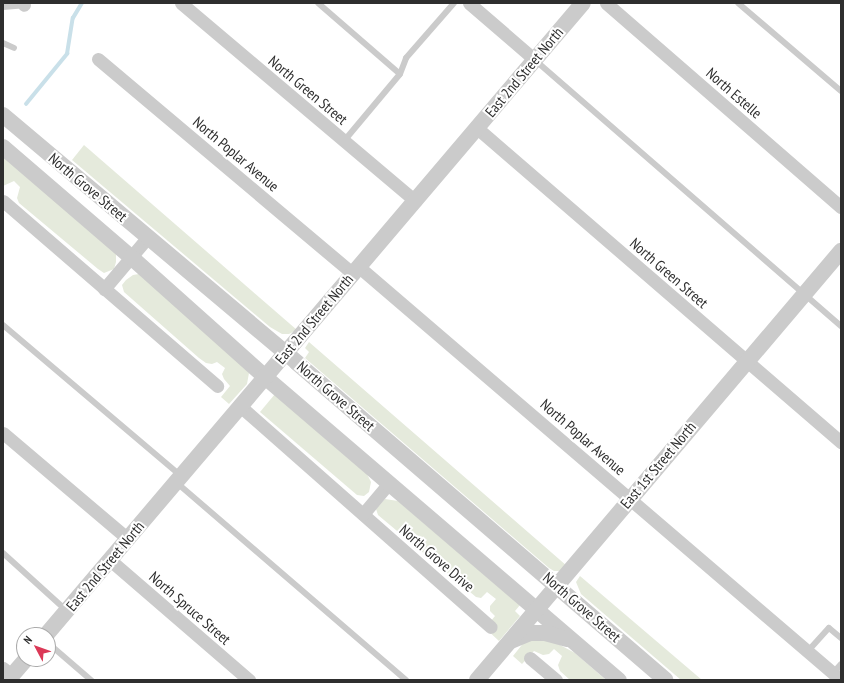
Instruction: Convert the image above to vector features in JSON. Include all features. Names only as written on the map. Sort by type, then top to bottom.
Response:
[{"type":"street","name":"North Green Street","points":[[181,3],[415,201]]},
{"type":"street","points":[[469,3],[535,60]]},
{"type":"street","name":"East 2nd Street North","points":[[53,627],[583,3]]},
{"type":"street","name":"North Estelle","points":[[606,3],[841,207]]},
{"type":"street","name":"North Poplar Avenue","points":[[98,59],[356,270],[630,499],[808,651],[838,672]]},
{"type":"street","name":"North Grove Street","points":[[3,115],[286,353],[666,680]]},
{"type":"street","name":"North Green Street","points":[[477,128],[841,442]]},
{"type":"street","name":"North Grove Street","points":[[3,147],[131,257],[265,377],[619,680]]},
{"type":"street","points":[[3,201],[217,386]]},
{"type":"street","points":[[104,289],[148,237]]},
{"type":"street","name":"East 1st Street North","points":[[477,680],[556,585],[841,251]]},
{"type":"street","name":"North Grove Drive","points":[[240,406],[491,627]]},
{"type":"street","points":[[3,433],[128,539]]},
{"type":"street","points":[[363,514],[389,483]]},
{"type":"street","name":"North Spruce Street","points":[[110,560],[249,680]]},
{"type":"street","points":[[510,641],[530,633],[548,633],[559,635],[575,643]]},
{"type":"street","points":[[530,658],[556,680]]},
{"type":"street","points":[[8,674],[16,667]]},
{"type":"lane","points":[[318,3],[400,74]]},
{"type":"lane","points":[[344,141],[400,74],[406,58],[454,3]]},
{"type":"lane","points":[[738,3],[841,91]]},
{"type":"lane","points":[[3,7],[24,4]]},
{"type":"lane","points":[[3,43],[14,48]]},
{"type":"lane","points":[[535,60],[841,326]]},
{"type":"lane","points":[[3,325],[406,680]]},
{"type":"lane","points":[[3,553],[67,611]]},
{"type":"lane","points":[[808,651],[829,628],[841,638]]},
{"type":"lane","points":[[56,650],[91,680]]},
{"type":"shaded area","points":[[84,145],[297,330],[289,334],[282,334],[270,327],[72,160]]},
{"type":"shaded area","points":[[3,155],[116,254],[114,269],[104,273],[98,269],[19,203],[17,198],[20,187],[14,181],[3,186]]},
{"type":"shaded area","points":[[139,274],[245,367],[249,373],[247,384],[229,404],[221,397],[230,386],[222,374],[225,368],[217,362],[212,364],[206,363],[199,358],[124,292],[122,285],[126,280],[133,275]]},
{"type":"shaded area","points":[[309,342],[567,566],[560,571],[554,571],[549,568],[305,358],[309,352],[305,348]]},
{"type":"shaded area","points":[[275,394],[367,474],[371,482],[369,492],[364,496],[357,495],[260,412]]},
{"type":"shaded area","points":[[385,499],[398,501],[520,605],[515,611],[520,616],[499,641],[485,628],[495,616],[490,611],[490,606],[496,599],[487,592],[481,598],[476,597],[378,515],[376,509]]},
{"type":"shaded area","points":[[580,576],[702,680],[681,680],[581,594],[576,582]]},
{"type":"shaded area","points":[[547,638],[575,653],[606,680],[570,680],[560,671],[558,665],[562,656],[554,649],[549,654],[543,655],[534,651],[522,664],[513,656],[525,641]]},
{"type":"waterway","points":[[26,104],[67,54],[73,18],[82,3]]}]
